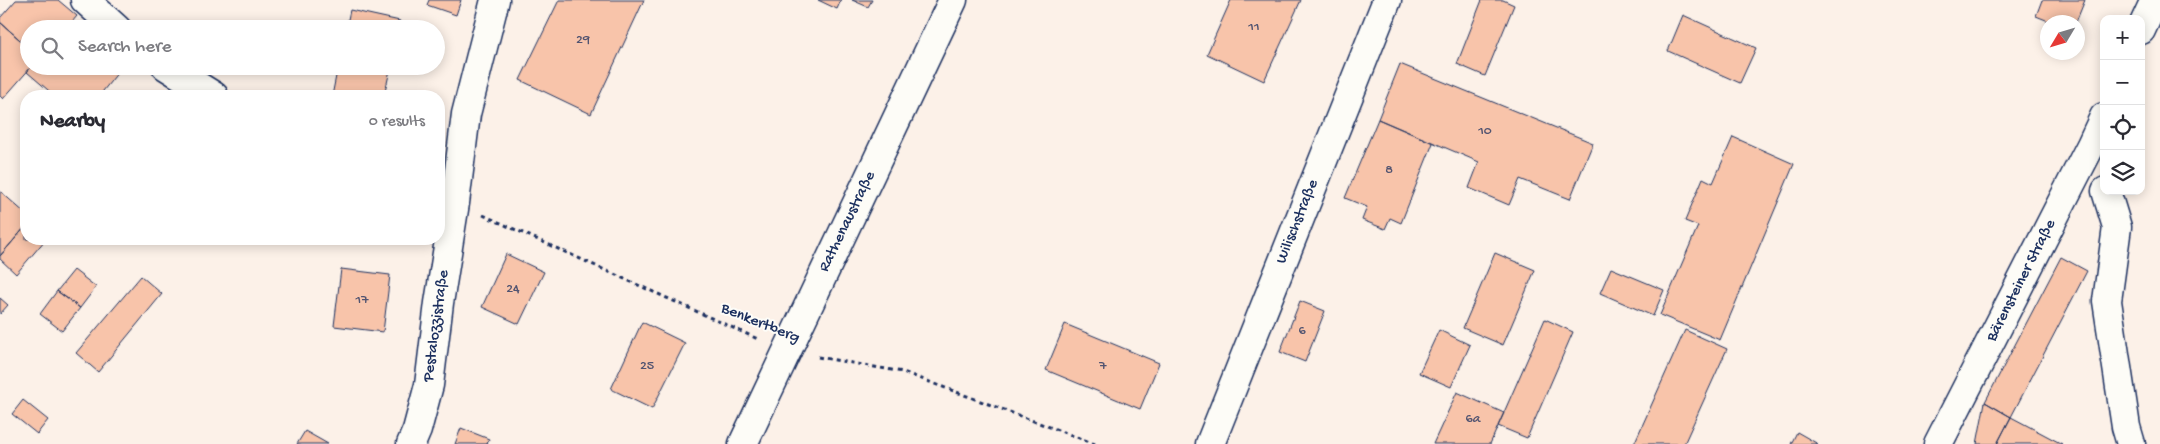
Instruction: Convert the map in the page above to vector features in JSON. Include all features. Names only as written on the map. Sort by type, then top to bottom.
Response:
[{"type":"street","points":[[85,0],[107,20]]},
{"type":"street","name":"Pestalozzistraße","points":[[411,444],[417,430],[429,385],[466,114],[495,0]]},
{"type":"street","name":"Rathenaustraße","points":[[743,444],[953,0]]},
{"type":"street","name":"Wilischstraße","points":[[1210,444],[1387,0]]},
{"type":"street","points":[[180,75],[204,90]]},
{"type":"street","name":"Bärensteiner Straße","points":[[1938,444],[2100,126]]},
{"type":"street","points":[[2092,145],[2100,171]]},
{"type":"street","points":[[2107,195],[2118,227],[2107,301],[2126,427],[2131,444]]},
{"type":"path","name":"Benkertberg","points":[[455,203],[786,352],[903,372],[1095,444]]},
{"type":"building","points":[[16,0],[58,0],[77,16],[74,20],[20,20],[20,40],[0,22],[0,18]]},
{"type":"building","points":[[429,0],[461,0],[456,15],[427,5]]},
{"type":"building","points":[[559,0],[644,0],[591,114],[520,80]]},
{"type":"building","points":[[818,0],[841,0],[837,9]]},
{"type":"building","points":[[852,0],[872,0],[868,7]]},
{"type":"building","points":[[1231,0],[1301,0],[1264,81],[1207,54]]},
{"type":"building","points":[[1482,0],[1503,0],[1514,5],[1485,76],[1457,64]]},
{"type":"building","points":[[2042,0],[2085,0],[2079,15],[2040,15],[2040,18],[2036,16]]},
{"type":"building","points":[[350,10],[395,20],[348,20]]},
{"type":"building","points":[[1683,15],[1756,48],[1740,83],[1668,51]]},
{"type":"building","points":[[0,22],[20,40],[20,75],[24,75],[3,99],[0,96]]},
{"type":"building","points":[[1400,64],[1593,143],[1570,199],[1520,179],[1509,205],[1469,188],[1479,162],[1378,119]]},
{"type":"building","points":[[30,75],[116,75],[104,90],[48,90]]},
{"type":"building","points":[[336,75],[389,75],[385,90],[333,90]]},
{"type":"building","points":[[1378,119],[1433,143],[1401,223],[1390,218],[1385,229],[1362,220],[1367,207],[1345,198]]},
{"type":"building","points":[[1733,137],[1794,164],[1720,340],[1660,315],[1698,226],[1685,221],[1703,178],[1713,183]]},
{"type":"building","points":[[0,191],[20,209],[20,233],[0,256]]},
{"type":"building","points":[[20,233],[20,245],[41,245],[16,274],[0,259],[0,256]]},
{"type":"building","points":[[1495,253],[1535,270],[1503,345],[1463,328]]},
{"type":"building","points":[[506,254],[544,272],[519,324],[482,307]]},
{"type":"building","points":[[2061,257],[2087,271],[2011,417],[1985,402]]},
{"type":"building","points":[[1611,268],[1664,290],[1653,316],[1600,293]]},
{"type":"building","points":[[341,269],[390,275],[383,332],[334,326]]},
{"type":"building","points":[[74,270],[96,287],[80,308],[57,291]]},
{"type":"building","points":[[141,276],[162,294],[98,372],[76,353]]},
{"type":"building","points":[[57,291],[80,308],[62,331],[40,314]]},
{"type":"building","points":[[0,298],[8,305],[0,314]]},
{"type":"building","points":[[1300,301],[1325,311],[1305,362],[1280,352]]},
{"type":"building","points":[[1545,319],[1573,332],[1527,438],[1498,426]]},
{"type":"building","points":[[642,322],[685,343],[652,409],[611,389]]},
{"type":"building","points":[[1065,324],[1159,363],[1140,409],[1046,370]]},
{"type":"building","points":[[1439,330],[1470,345],[1451,387],[1419,373]]},
{"type":"building","points":[[1685,330],[1727,349],[1684,444],[1634,444]]},
{"type":"building","points":[[1457,392],[1504,413],[1490,444],[1433,444]]},
{"type":"building","points":[[23,400],[48,420],[37,434],[12,414]]},
{"type":"building","points":[[1985,402],[2011,417],[1997,444],[1977,444]]},
{"type":"building","points":[[2011,417],[2062,444],[1997,444]]},
{"type":"building","points":[[461,428],[489,439],[487,444],[455,444]]},
{"type":"building","points":[[305,431],[328,444],[297,444]]},
{"type":"building","points":[[1797,432],[1818,444],[1791,444]]}]
